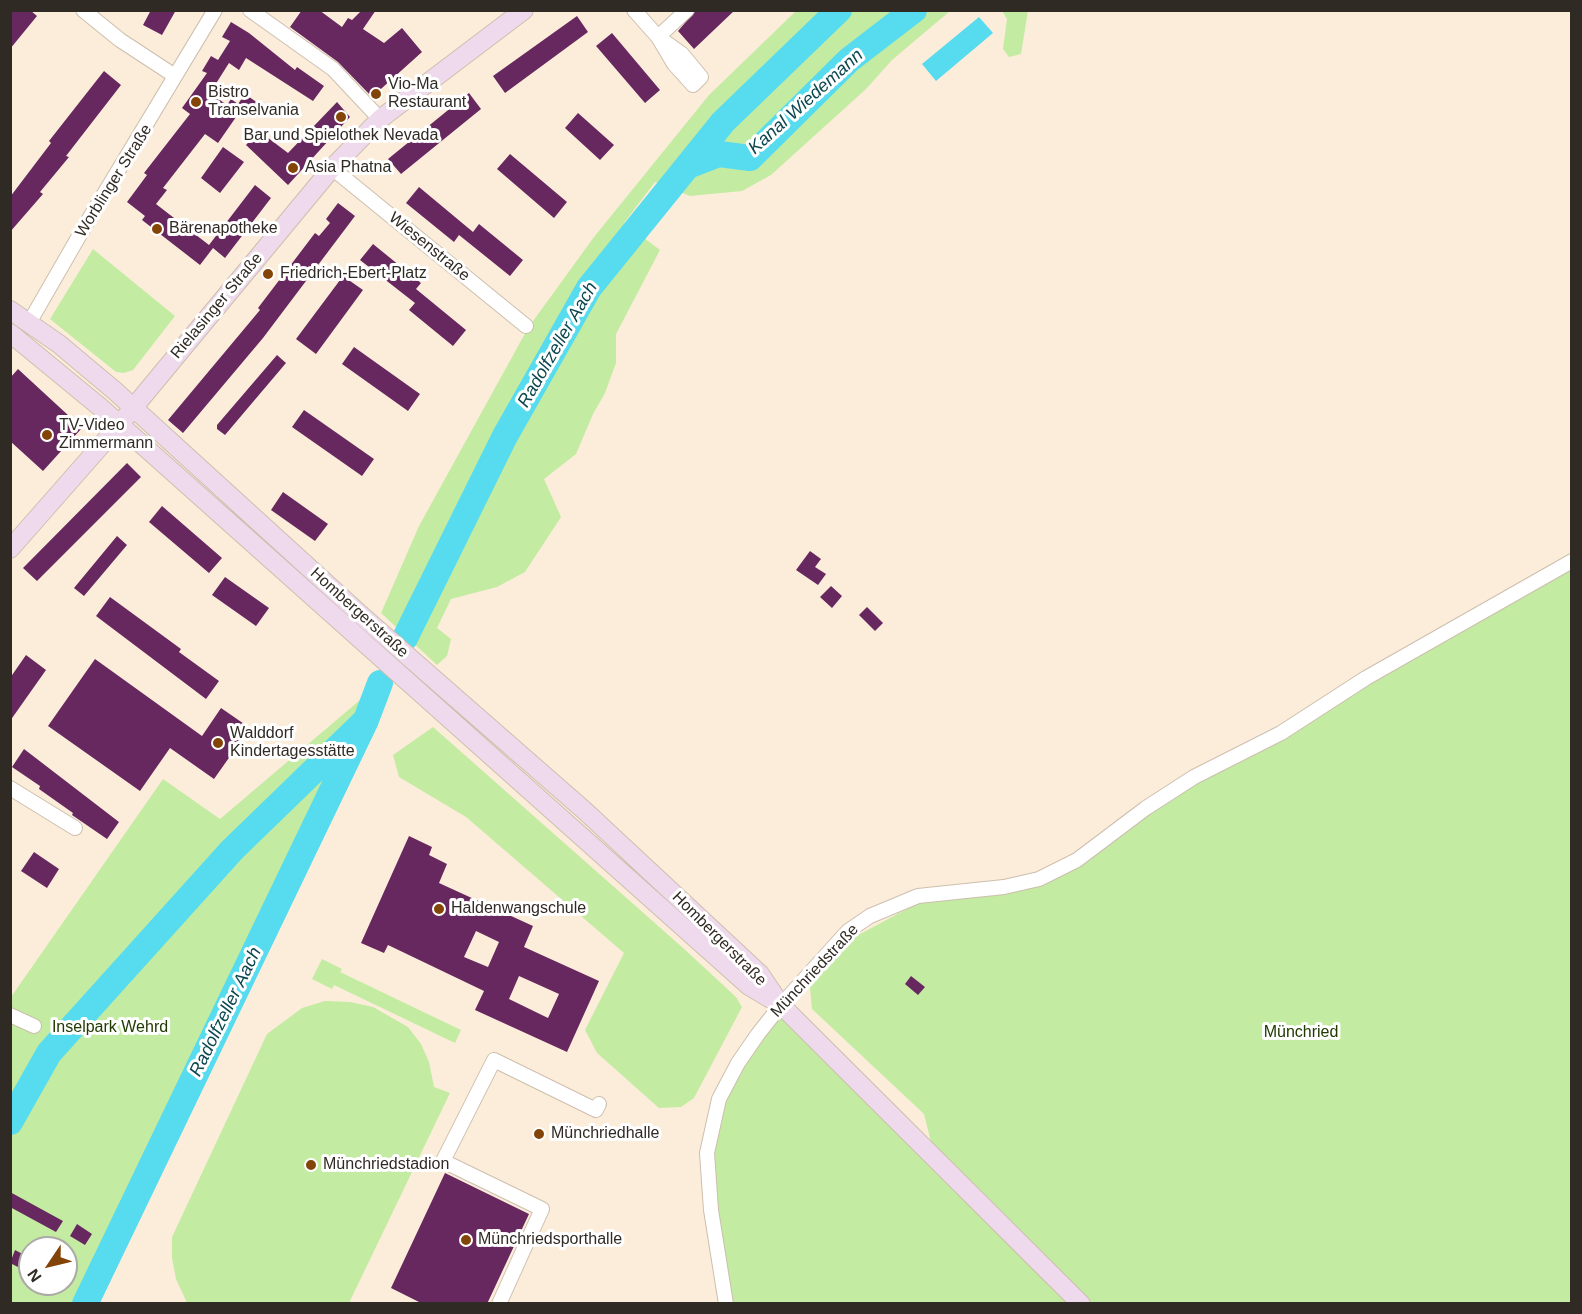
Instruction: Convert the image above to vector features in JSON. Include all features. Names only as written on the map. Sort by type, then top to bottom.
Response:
[{"type":"main road","name":"Rielasinger Straße","points":[[10,549],[119,425],[332,168],[380,119],[524,10]]},
{"type":"main road","points":[[10,310],[59,344],[133,408]]},
{"type":"main road","name":"Worblinger Straße","points":[[13,340],[29,323]]},
{"type":"main road","points":[[13,340],[119,425]]},
{"type":"main road","name":"Hombergerstraße","points":[[133,408],[362,616],[585,811],[760,974],[781,1005]]},
{"type":"main road","name":"Hombergerstraße","points":[[119,425],[749,986],[781,1005]]},
{"type":"main road","points":[[781,1005],[1081,1304]]},
{"type":"street","points":[[83,10],[120,40],[175,76]]},
{"type":"street","name":"Worblinger Straße","points":[[29,323],[215,10]]},
{"type":"street","points":[[250,10],[333,69],[380,119]]},
{"type":"street","points":[[634,10],[658,37],[687,10]]},
{"type":"street","name":"Wiesenstraße","points":[[332,168],[526,326]]},
{"type":"street","name":"Münchriedstraße","points":[[726,1304],[711,1210],[707,1153],[719,1099],[738,1063],[781,1005],[848,932],[870,916],[918,896],[1004,887],[1039,879],[1077,860],[1146,808],[1194,777],[1281,733],[1366,678],[1572,561]]},
{"type":"street","points":[[10,788],[75,828]]},
{"type":"street","points":[[10,1015],[34,1026]]},
{"type":"street","points":[[499,1304],[542,1209],[442,1161],[494,1060],[596,1110],[599,1104]]},
{"type":"green space","points":[[796,11],[950,11],[892,60],[866,89],[771,175],[742,191],[690,196],[655,182],[624,223],[660,250],[616,334],[616,363],[605,393],[593,414],[576,454],[544,479],[561,517],[525,572],[497,587],[451,599],[437,628],[451,639],[447,656],[437,665],[381,613],[419,526],[528,328],[594,237],[709,95]]},
{"type":"green space","points":[[1002,11],[1028,11],[1021,54],[1009,57],[1003,49],[1007,19]]},
{"type":"green space","points":[[93,249],[175,316],[133,370],[124,373],[116,372],[50,319]]},
{"type":"green space","name":"Münchried","points":[[1571,564],[1571,1303],[726,1303],[707,1153],[719,1099],[781,1005],[934,1154],[924,1114],[812,1009],[810,988],[849,940],[918,903],[1040,881],[1148,810]]},
{"type":"green space","name":"Inselpark Wehrd","points":[[380,683],[366,720],[85,1303],[11,1304],[11,997],[163,779],[220,819]]},
{"type":"green space","points":[[433,727],[736,997],[742,1007],[694,1098],[681,1107],[659,1108],[597,1053],[585,1030],[624,953],[466,817],[399,777],[393,755]]},
{"type":"green space","points":[[322,959],[342,969],[340,972],[461,1030],[455,1043],[334,985],[332,989],[312,979]]},
{"type":"green space","name":"Münchriedstadion","points":[[325,1001],[350,1002],[373,1007],[408,1027],[421,1044],[429,1062],[434,1087],[450,1093],[349,1303],[187,1303],[176,1279],[172,1258],[172,1237],[267,1034],[302,1008]]},
{"type":"water","points":[[979,17],[993,33],[936,81],[922,64]]},
{"type":"building","points":[[14,10],[30,10],[37,16],[10,49],[10,14]]},
{"type":"building","points":[[151,10],[176,10],[162,35],[143,25]]},
{"type":"building","points":[[302,10],[319,10],[342,27],[348,18],[352,20],[362,10],[376,10],[363,29],[384,43],[402,28],[422,52],[372,97],[338,62],[290,27]]},
{"type":"building","points":[[696,10],[735,10],[694,49],[678,31]]},
{"type":"building","points":[[577,16],[588,32],[505,93],[493,76]]},
{"type":"building","points":[[231,22],[249,33],[295,70],[297,67],[324,86],[313,101],[246,58],[239,70],[229,63],[210,93],[227,105],[231,99],[238,104],[245,94],[265,108],[258,118],[243,107],[218,143],[205,134],[163,188],[167,190],[156,204],[209,245],[255,185],[271,198],[225,258],[213,248],[200,265],[142,220],[145,216],[127,202],[147,175],[144,173],[190,114],[182,108],[207,73],[202,71],[211,56],[218,60],[230,41],[222,37]]},
{"type":"building","points":[[612,33],[660,90],[645,103],[596,46]]},
{"type":"building","points":[[104,71],[121,85],[66,156],[69,157],[40,192],[43,194],[10,232],[10,197],[51,143],[49,141]]},
{"type":"building","points":[[469,93],[481,109],[401,174],[388,159]]},
{"type":"building","points":[[337,102],[350,117],[288,185],[246,145],[259,131],[288,153]]},
{"type":"building","points":[[578,113],[614,145],[600,160],[565,128]]},
{"type":"building","points":[[223,147],[244,162],[220,193],[201,178]]},
{"type":"building","points":[[510,154],[567,202],[554,218],[497,169]]},
{"type":"building","points":[[419,187],[473,232],[479,224],[523,260],[510,276],[459,235],[454,242],[406,203]]},
{"type":"building","points":[[338,203],[355,216],[263,338],[183,433],[168,420],[260,310],[258,308],[315,233],[319,236],[330,223],[326,219]]},
{"type":"building","points":[[373,244],[421,283],[416,289],[466,330],[453,346],[409,310],[415,303],[360,260]]},
{"type":"building","points":[[343,276],[363,290],[316,354],[296,339]]},
{"type":"building","points":[[354,347],[420,394],[408,411],[342,364]]},
{"type":"building","points":[[277,355],[286,363],[225,435],[217,429],[217,425]]},
{"type":"building","name":"TV-Video Zimmermann","points":[[18,369],[82,428],[43,471],[10,441],[10,378]]},
{"type":"building","points":[[304,410],[374,459],[362,476],[292,427]]},
{"type":"building","points":[[127,463],[141,477],[37,581],[23,568]]},
{"type":"building","points":[[283,492],[328,524],[315,541],[271,510]]},
{"type":"building","points":[[162,506],[222,558],[209,573],[149,522]]},
{"type":"building","points":[[117,536],[127,545],[84,596],[74,588]]},
{"type":"building","points":[[810,551],[821,559],[815,567],[826,574],[818,585],[796,570]]},
{"type":"building","points":[[225,577],[269,608],[256,626],[212,595]]},
{"type":"building","points":[[831,586],[842,596],[832,608],[820,597]]},
{"type":"building","points":[[110,597],[181,649],[179,652],[219,681],[206,699],[96,616]]},
{"type":"building","points":[[867,607],[883,623],[875,631],[859,615]]},
{"type":"building","points":[[26,655],[46,670],[10,721],[10,678]]},
{"type":"building","points":[[95,659],[202,736],[221,708],[250,728],[214,779],[170,748],[140,791],[48,726]]},
{"type":"building","points":[[24,749],[119,822],[107,839],[72,815],[73,813],[39,789],[40,786],[12,767]]},
{"type":"building","points":[[409,836],[432,847],[429,855],[447,864],[439,883],[533,926],[524,947],[599,981],[567,1052],[475,1010],[484,991],[388,945],[384,953],[361,943]],"holes":[[[476,931],[499,942],[488,967],[464,957]],[[519,976],[559,994],[548,1018],[509,999]]]},
{"type":"building","points":[[34,852],[59,869],[47,888],[21,871]]},
{"type":"building","points":[[911,976],[925,987],[918,995],[905,984]]},
{"type":"building","name":"Münchriedsporthalle","points":[[445,1173],[529,1214],[487,1304],[423,1304],[391,1288]]},
{"type":"building","points":[[10,1192],[63,1221],[56,1232],[10,1207]]},
{"type":"building","points":[[77,1224],[92,1234],[85,1245],[78,1241],[78,1236],[70,1236]]},
{"type":"building","points":[[15,1250],[18,1252],[18,1267],[10,1263]]},
{"type":"waterway","name":"Radolfzeller Aach","points":[[405,638],[505,436],[589,288],[723,122],[839,10]]},
{"type":"waterway","name":"Kanal Wiedemann","points":[[688,166],[719,154],[750,158],[849,60],[914,10]]},
{"type":"waterway","name":"Radolfzeller Aach","points":[[10,1122],[49,1053],[232,850],[366,720],[380,683]]},
{"type":"waterway","name":"Radolfzeller Aach","points":[[85,1304],[366,720]]},
{"type":"place","name":"Vio-Ma Restaurant","points":[[376,94]]},
{"type":"place","name":"Bistro Transelvania","points":[[196,102]]},
{"type":"place","name":"Bar und Spielothek Nevada","points":[[341,117]]},
{"type":"place","name":"Asia Phatna","points":[[293,168]]},
{"type":"place","name":"Bärenapotheke","points":[[157,229]]},
{"type":"place","name":"Friedrich-Ebert-Platz","points":[[268,274]]},
{"type":"place","name":"TV-Video Zimmermann","points":[[47,435]]},
{"type":"place","name":"Walddorf Kindertagesstätte","points":[[218,743]]},
{"type":"place","name":"Haldenwangschule","points":[[439,909]]},
{"type":"place","name":"Münchriedhalle","points":[[539,1134]]},
{"type":"place","name":"Münchriedstadion","points":[[311,1165]]},
{"type":"place","name":"Münchriedsporthalle","points":[[466,1240]]}]
